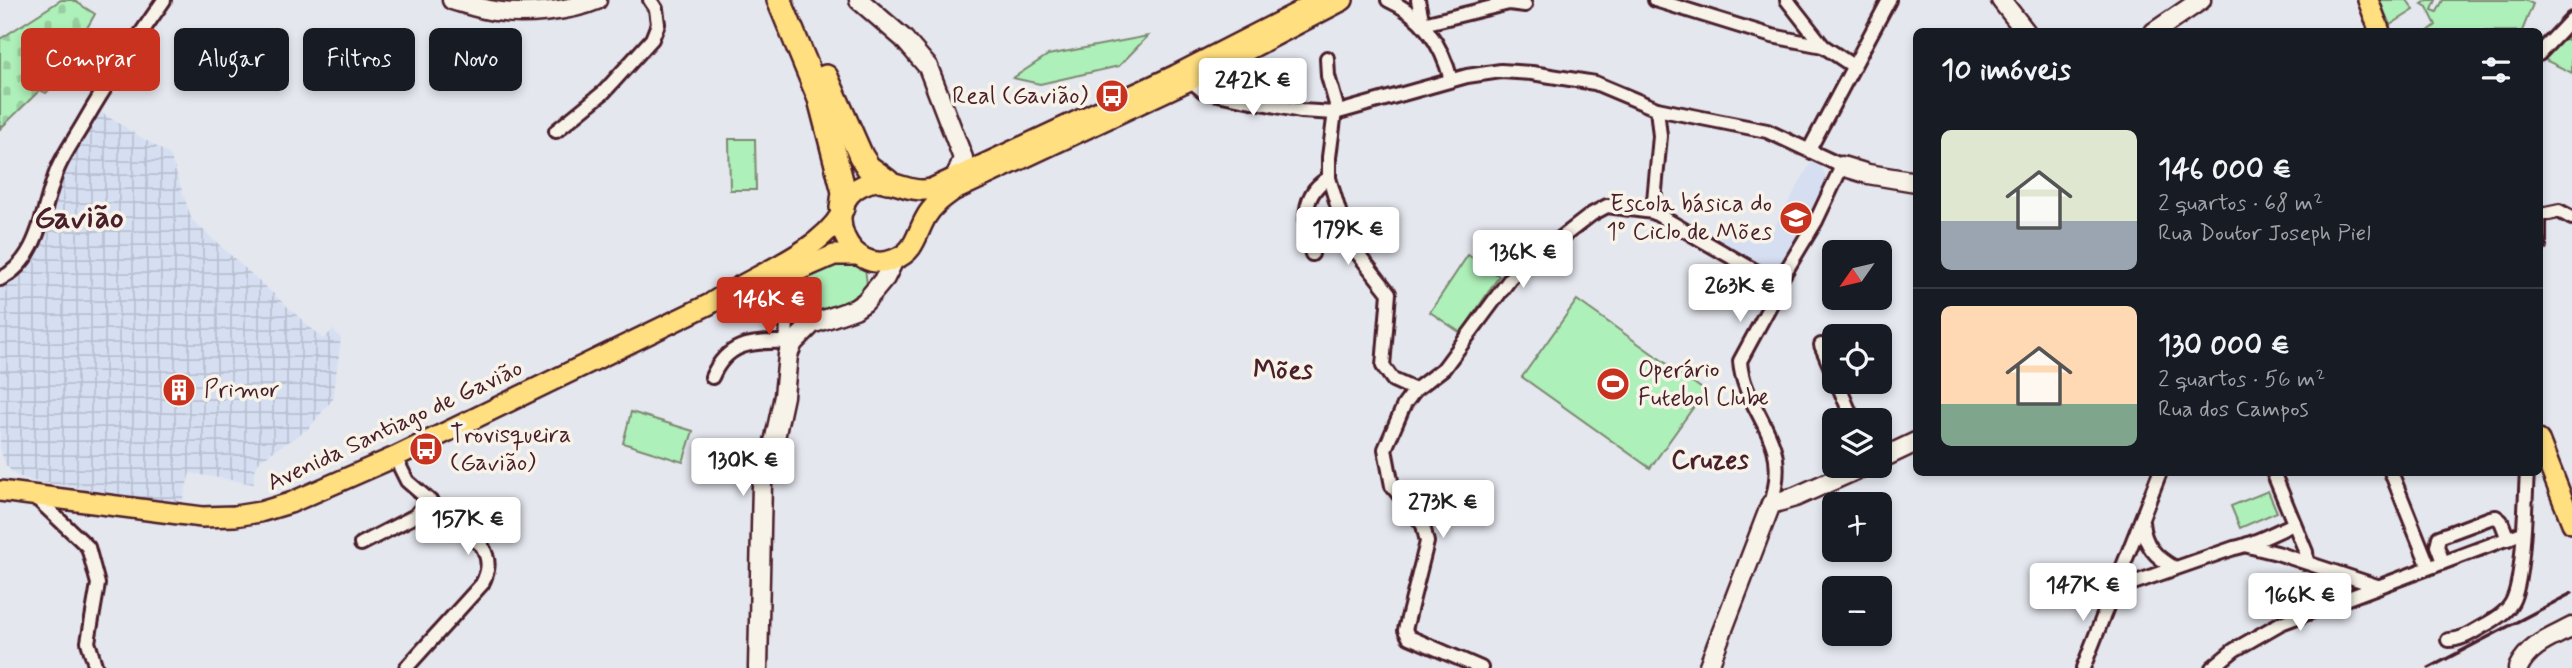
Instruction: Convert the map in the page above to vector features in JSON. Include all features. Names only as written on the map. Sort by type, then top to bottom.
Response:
[{"type":"highway","points":[[779,0],[820,99],[844,192],[842,211]]},
{"type":"highway","points":[[794,0],[861,156],[868,167],[894,184]]},
{"type":"main road","points":[[1317,0],[1176,75],[955,179],[923,191],[894,184],[865,184],[847,198],[840,226],[844,237],[862,257],[884,262],[894,260],[912,247],[927,215],[939,201],[953,191],[1191,80],[1343,0]]},
{"type":"main road","points":[[2368,0],[2378,28]]},
{"type":"main road","points":[[894,184],[917,204],[921,227]]},
{"type":"main road","name":"Avenida Santiago de Gavião","points":[[0,491],[202,517],[235,516],[275,509],[396,457],[710,304],[745,281],[816,243],[834,225],[842,211]]},
{"type":"main road","name":"Avenida Santiago de Gavião","points":[[710,304],[750,291],[834,255],[862,257]]},
{"type":"main road","points":[[2543,450],[2572,523]]},
{"type":"street","points":[[0,279],[23,262],[46,209],[58,169],[113,72],[164,0]]},
{"type":"street","points":[[452,0],[485,9],[510,12],[578,6],[597,0]]},
{"type":"street","points":[[556,131],[604,92],[652,39],[658,24],[656,9],[650,0]]},
{"type":"street","points":[[1388,0],[1405,8],[1423,24],[1441,51],[1451,80]]},
{"type":"street","points":[[1418,0],[1423,24]]},
{"type":"street","points":[[1655,0],[1787,39],[1824,46]]},
{"type":"street","points":[[1787,0],[1824,46],[1853,66]]},
{"type":"street","points":[[1809,150],[1889,0]]},
{"type":"street","points":[[2001,0],[2023,28]]},
{"type":"street","points":[[2160,28],[2201,0]]},
{"type":"street","points":[[864,3],[903,38],[928,67],[963,158],[955,179]]},
{"type":"street","points":[[1423,24],[1509,3],[1525,5]]},
{"type":"street","points":[[1787,39],[1795,29],[1796,12]]},
{"type":"street","points":[[2543,50],[2570,21]]},
{"type":"street","points":[[1327,58],[1328,76],[1336,104],[1329,178],[1348,240],[1389,293],[1383,366],[1393,380],[1415,390]]},
{"type":"street","points":[[1191,80],[1203,92],[1301,111],[1335,113],[1451,80],[1502,71],[1560,77],[1595,83],[1657,109],[1767,131],[1842,166],[1868,174],[1913,182]]},
{"type":"street","points":[[1653,212],[1660,136],[1657,109]]},
{"type":"street","points":[[963,158],[983,165]]},
{"type":"street","points":[[1708,668],[1771,504],[1776,476],[1774,449],[1748,395],[1740,361],[1772,302],[1778,284],[1816,221],[1842,166]]},
{"type":"street","points":[[1312,254],[1305,219],[1306,209],[1315,189],[1329,178]]},
{"type":"street","points":[[1481,668],[1409,637],[1405,630],[1427,542],[1423,524],[1392,486],[1385,449],[1405,405],[1415,390],[1444,368],[1513,275],[1592,214],[1607,206],[1653,212],[1778,284]]},
{"type":"street","points":[[2543,213],[2560,211],[2572,218]]},
{"type":"street","points":[[862,257],[871,276],[872,295]]},
{"type":"street","points":[[789,347],[812,324],[855,309],[872,295],[894,260]]},
{"type":"street","points":[[0,270],[23,262]]},
{"type":"street","points":[[758,668],[762,483],[780,417],[789,347],[788,317]]},
{"type":"street","points":[[712,377],[718,363],[738,347],[755,341],[789,347]]},
{"type":"street","points":[[1892,453],[1913,443]]},
{"type":"street","points":[[396,457],[407,481],[482,546],[488,567],[482,584],[414,665]]},
{"type":"street","points":[[2083,668],[2158,476]]},
{"type":"street","points":[[2275,476],[2308,562]]},
{"type":"street","points":[[2393,476],[2429,567]]},
{"type":"street","points":[[2448,640],[2470,634],[2498,616],[2512,602],[2527,476]]},
{"type":"street","points":[[1771,504],[1795,497],[1838,478]]},
{"type":"street","points":[[33,495],[88,547],[98,584],[88,642],[96,668]]},
{"type":"street","points":[[361,544],[415,516],[428,501]]},
{"type":"street","points":[[2443,562],[2437,546],[2440,537],[2490,518],[2496,517],[2501,521],[2508,539]]},
{"type":"street","points":[[2141,521],[2147,544],[2159,559],[2175,568]]},
{"type":"street","points":[[2248,546],[2260,537],[2294,524]]},
{"type":"street","points":[[2213,668],[2234,650],[2281,623],[2522,533]]},
{"type":"street","points":[[2113,590],[2234,548],[2248,546],[2308,562],[2377,586]]},
{"type":"street","points":[[2518,668],[2529,652],[2538,645],[2572,627]]},
{"type":"shaded area","name":"Primor","points":[[97,110],[170,155],[192,220],[323,339],[333,330],[341,338],[333,399],[308,429],[260,460],[254,472],[254,484],[190,473],[182,503],[32,481],[15,475],[5,464],[0,448],[0,283],[27,267],[38,243],[59,178]]},
{"type":"shaded area","name":"Escola básica do 1º Ciclo de Mões","points":[[1812,161],[1824,170],[1827,183],[1814,214],[1778,273],[1772,274],[1719,244],[1727,221],[1741,227],[1743,225],[1768,238]]},
{"type":"green space","points":[[61,0],[73,0],[95,14],[87,28],[21,28],[21,91],[39,91],[0,129],[0,39]]},
{"type":"green space","points":[[2379,0],[2407,0],[2414,10],[2390,25]]},
{"type":"green space","points":[[2428,0],[2436,0],[2432,10],[2437,12],[2443,0],[2525,0],[2533,4],[2523,28],[2432,28],[2436,25],[2427,7],[2422,4]]},
{"type":"green space","points":[[1148,36],[1119,66],[1040,84],[1013,78],[1048,55]]},
{"type":"green space","points":[[2561,36],[2572,42],[2572,73],[2543,59]]},
{"type":"green space","points":[[729,139],[755,139],[756,190],[730,190]]},
{"type":"green space","points":[[1468,255],[1499,276],[1461,333],[1430,312]]},
{"type":"green space","points":[[839,259],[865,268],[867,285],[852,299],[794,328],[796,311],[785,311],[786,285]]},
{"type":"green space","name":"Operário Futebol Clube","points":[[1577,300],[1705,391],[1650,468],[1522,377]]},
{"type":"green space","points":[[631,412],[693,431],[683,462],[623,443]]},
{"type":"green space","points":[[2268,491],[2277,512],[2240,528],[2231,506]]},
{"type":"railway","points":[[2429,668],[2572,593]]},
{"type":"place","name":"Real (Gavião)","points":[[1112,96]]},
{"type":"place","name":"Escola básica do 1º Ciclo de Mões","points":[[1796,218]]},
{"type":"place","name":"Operário Futebol Clube","points":[[1613,384]]},
{"type":"place","name":"Primor","points":[[179,390]]},
{"type":"place","name":"Trovisqueira (Gavião)","points":[[426,449]]},
{"type":"district","name":"Gavião","points":[[79,218]]},
{"type":"district","name":"Mões","points":[[1283,371]]},
{"type":"district","name":"Cruzes","points":[[1710,461]]}]
